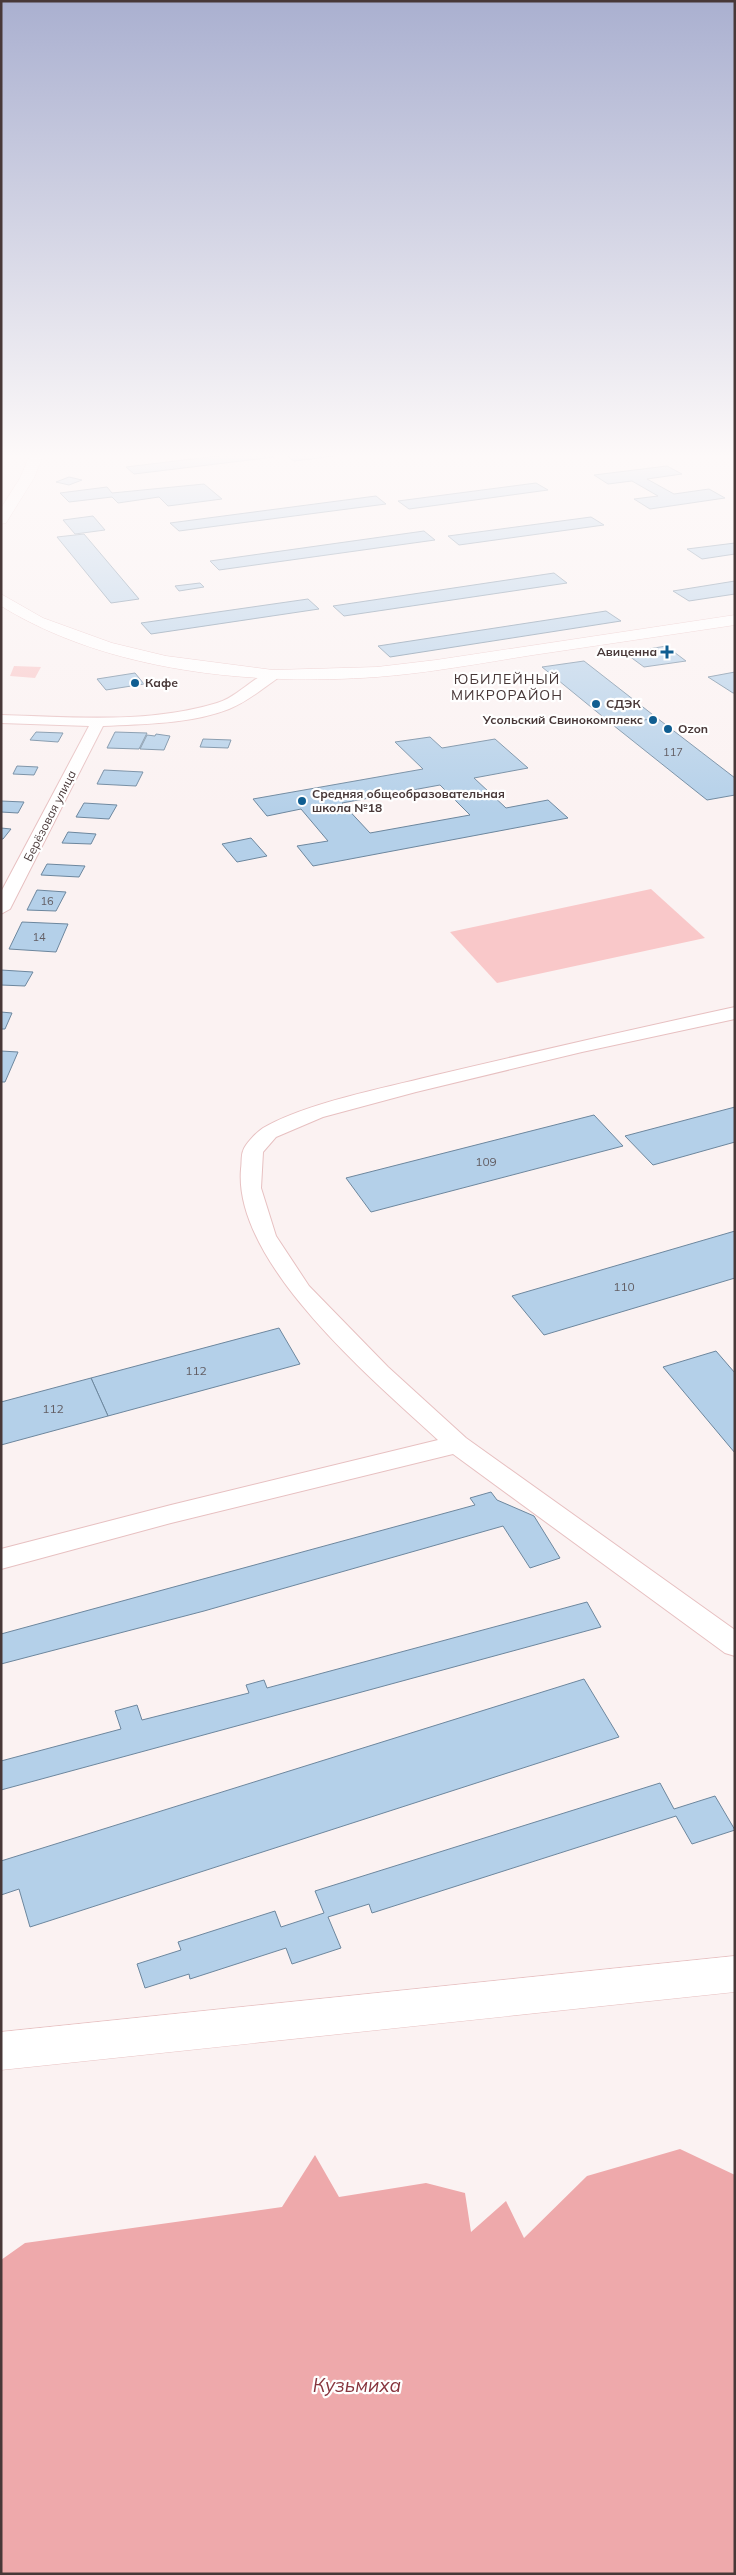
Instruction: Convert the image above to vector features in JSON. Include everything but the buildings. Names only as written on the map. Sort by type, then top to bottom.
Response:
[{"type":"street","points":[[3,599],[37,621],[107,647],[166,661],[273,675],[341,674],[436,666],[735,620]]},
{"type":"street","points":[[1,719],[98,722],[169,718],[223,706],[242,697],[273,675]]},
{"type":"street","name":"Берёзовая улица","points":[[1,909],[98,722]]},
{"type":"street","points":[[735,1013],[582,1046],[411,1087],[316,1113],[269,1133],[253,1151],[250,1188],[265,1236],[301,1291],[380,1373],[457,1444],[735,1646]]},
{"type":"street","points":[[1,1559],[171,1514],[457,1444]]},
{"type":"street","points":[[1,2051],[735,1974]]},
{"type":"shaded area","points":[[14,666],[41,667],[35,678],[10,676]]},
{"type":"shaded area","points":[[651,889],[705,938],[497,983],[450,932]]},
{"type":"water","name":"Кузьмиха","points":[[680,2149],[735,2175],[735,2574],[1,2574],[1,2260],[25,2243],[282,2207],[315,2155],[339,2197],[426,2183],[465,2193],[471,2232],[506,2201],[524,2238],[587,2176]]},
{"type":"place","name":"Авиценна","points":[[667,652]]},
{"type":"place","name":"Кафе","points":[[135,683]]},
{"type":"place","name":"СДЭК","points":[[596,704]]},
{"type":"place","name":"Усольский Свинокомплекс","points":[[653,720]]},
{"type":"place","name":"Ozon","points":[[668,729]]},
{"type":"place","name":"Средняя общеобразовательная школа №18","points":[[302,801]]},
{"type":"district","name":"ЮБИЛЕЙНЫЙ МИКРОРАЙОН","points":[[507,688]]}]
